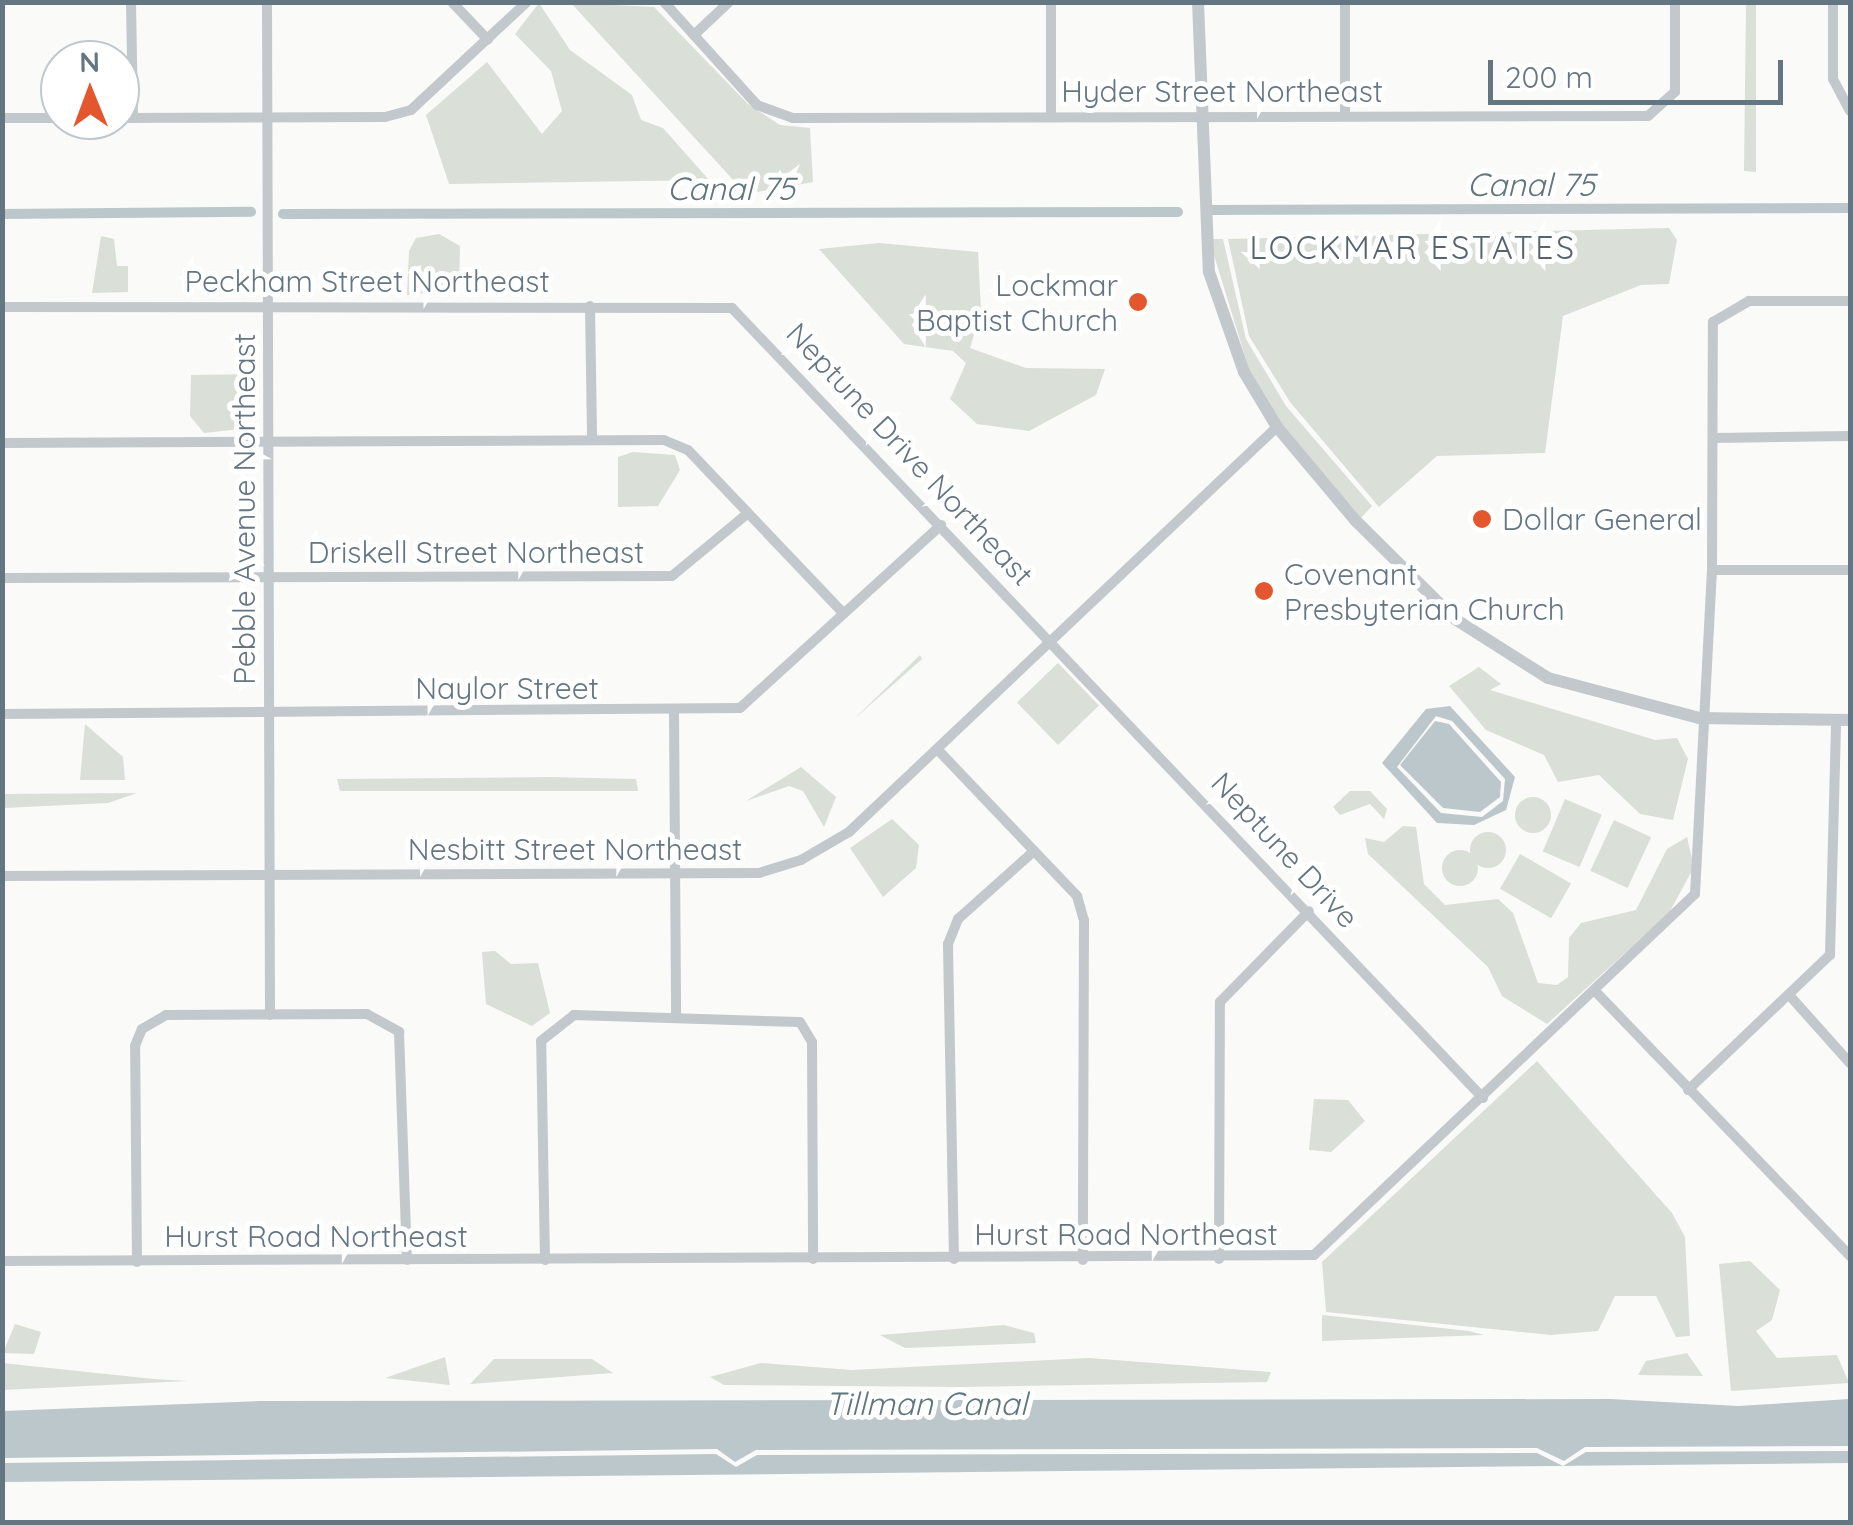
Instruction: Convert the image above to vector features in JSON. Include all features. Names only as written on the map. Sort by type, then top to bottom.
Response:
[{"type":"street","points":[[131,2],[132,40]]},
{"type":"street","name":"Pebble Avenue Northeast","points":[[267,2],[270,1015]]},
{"type":"street","points":[[452,2],[488,40]]},
{"type":"street","points":[[140,118],[412,110],[527,2]]},
{"type":"street","points":[[664,2],[694,35],[728,2]]},
{"type":"street","points":[[1051,117],[1052,2]]},
{"type":"street","points":[[1198,2],[1198,116],[1208,272],[1244,372],[1277,427],[1356,521],[1498,649],[1601,697],[1699,718],[1843,720],[1836,938],[1790,996],[1688,1090]]},
{"type":"street","points":[[1345,2],[1345,116]]},
{"type":"street","name":"Hyder Street Northeast","points":[[694,35],[773,116],[1648,116],[1668,106],[1675,2]]},
{"type":"street","points":[[1833,2],[1833,79],[1849,111]]},
{"type":"street","points":[[2,118],[40,118]]},
{"type":"street","name":"Hurst Road Northeast","points":[[2,1261],[1083,1260],[1314,1255],[1596,992],[1702,876],[1699,718],[1712,570],[1713,322],[1723,310],[1749,301],[1850,300]]},
{"type":"street","points":[[590,306],[592,440]]},
{"type":"street","name":"Peckham Street Northeast","points":[[2,307],[732,308]]},
{"type":"street","name":"Neptune Drive Northeast","points":[[732,308],[1049,638]]},
{"type":"street","name":"Nesbitt Street Northeast","points":[[2,876],[758,873],[801,860],[849,832],[938,750],[1049,638],[1277,427]]},
{"type":"street","points":[[1714,438],[1850,436]]},
{"type":"street","points":[[2,442],[664,440],[688,450],[843,613]]},
{"type":"street","name":"Driskell Street Northeast","points":[[2,578],[672,576],[746,514]]},
{"type":"street","name":"Naylor Street","points":[[2,714],[674,713],[740,708],[941,525]]},
{"type":"street","points":[[1712,570],[1850,570]]},
{"type":"street","name":"Neptune Drive","points":[[1049,638],[1483,1098]]},
{"type":"street","points":[[674,713],[676,1014]]},
{"type":"street","points":[[938,750],[1077,896],[1084,920],[1083,1260]]},
{"type":"street","points":[[954,1259],[948,944],[958,920],[1034,850]]},
{"type":"street","points":[[1220,1259],[1220,1002],[1309,911]]},
{"type":"street","points":[[1596,992],[1850,1256]]},
{"type":"street","points":[[1790,996],[1850,1063]]},
{"type":"street","points":[[137,1262],[142,1028],[166,1015],[367,1014],[399,1032],[407,1260]]},
{"type":"street","points":[[545,1260],[547,1030],[574,1015],[676,1014],[783,1014],[812,1042],[813,1259]]},
{"type":"shaded area","points":[[539,3],[570,50],[632,95],[641,120],[663,128],[709,180],[449,184],[426,115],[487,62],[542,134],[562,111],[551,71],[515,34]]},
{"type":"shaded area","points":[[571,3],[654,7],[748,104],[780,125],[810,128],[813,182],[746,194]]},
{"type":"shaded area","points":[[1746,3],[1756,3],[1756,172],[1744,171]]},
{"type":"shaded area","points":[[1669,228],[1677,240],[1669,284],[1641,285],[1563,316],[1545,453],[1437,456],[1379,507],[1290,402],[1249,336],[1228,239]]},
{"type":"shaded area","points":[[439,234],[460,246],[459,289],[407,295],[409,251],[416,238]]},
{"type":"shaded area","points":[[101,236],[114,239],[117,266],[128,266],[128,292],[92,293]]},
{"type":"shaded area","points":[[1209,239],[1223,239],[1246,339],[1286,406],[1372,506],[1361,518],[1281,424],[1249,369]]},
{"type":"shaded area","points":[[879,243],[978,252],[981,311],[970,348],[1026,368],[1105,369],[1096,395],[1029,431],[977,424],[950,399],[966,363],[953,351],[904,344],[819,249]]},
{"type":"shaded area","points":[[254,374],[257,407],[240,429],[204,433],[190,416],[191,375]]},
{"type":"shaded area","points":[[633,452],[675,455],[680,470],[658,506],[618,507],[618,457]]},
{"type":"shaded area","points":[[920,655],[922,659],[853,720]]},
{"type":"shaded area","points":[[1058,663],[1099,705],[1058,745],[1017,703]]},
{"type":"shaded area","points":[[1479,667],[1501,684],[1490,690],[1655,740],[1677,738],[1688,759],[1673,820],[1640,814],[1599,775],[1558,782],[1544,755],[1486,730],[1449,686]]},
{"type":"shaded area","points":[[85,724],[123,757],[125,780],[80,780]]},
{"type":"shaded area","points":[[801,767],[836,797],[824,827],[803,791],[789,786],[746,801]]},
{"type":"shaded area","points":[[337,779],[636,779],[638,791],[340,791]]},
{"type":"shaded area","points":[[1350,791],[1370,791],[1387,809],[1384,819],[1370,804],[1340,815],[1333,807]]},
{"type":"shaded area","points":[[137,793],[108,803],[3,808],[3,794]]},
{"type":"shaded area","points":[[1533,797],[1545,803],[1551,815],[1545,827],[1533,833],[1521,827],[1515,815],[1521,803]]},
{"type":"shaded area","points":[[1565,799],[1602,815],[1580,867],[1543,851]]},
{"type":"shaded area","points":[[892,819],[919,845],[916,868],[883,897],[850,848]]},
{"type":"shaded area","points":[[1614,820],[1651,837],[1627,888],[1590,871]]},
{"type":"shaded area","points":[[1403,826],[1416,827],[1424,884],[1445,905],[1498,899],[1513,913],[1538,983],[1557,985],[1568,977],[1569,938],[1581,923],[1636,910],[1667,849],[1687,837],[1694,867],[1669,913],[1547,1024],[1502,996],[1488,967],[1368,854],[1365,838],[1384,842]]},
{"type":"shaded area","points":[[1488,832],[1501,837],[1506,850],[1501,863],[1488,868],[1475,863],[1470,850],[1475,837]]},
{"type":"shaded area","points":[[1460,850],[1472,856],[1478,868],[1472,880],[1460,886],[1448,880],[1442,868],[1448,856]]},
{"type":"shaded area","points":[[1520,854],[1571,884],[1551,918],[1500,889]]},
{"type":"shaded area","points":[[495,951],[511,964],[538,963],[550,1013],[532,1026],[486,1004],[482,952]]},
{"type":"shaded area","points":[[1537,1061],[1672,1213],[1685,1237],[1690,1336],[1676,1337],[1656,1296],[1615,1296],[1598,1331],[1551,1335],[1326,1312],[1322,1262]]},
{"type":"shaded area","points":[[1314,1099],[1348,1100],[1365,1121],[1331,1152],[1309,1150]]},
{"type":"shaded area","points":[[1750,1261],[1780,1290],[1772,1320],[1756,1331],[1777,1358],[1837,1355],[1849,1383],[1731,1391],[1719,1264]]},
{"type":"shaded area","points":[[1322,1315],[1469,1331],[1484,1335],[1322,1341]]},
{"type":"shaded area","points":[[15,1324],[41,1332],[34,1354],[3,1353]]},
{"type":"shaded area","points":[[1004,1325],[1034,1333],[1036,1343],[905,1348],[880,1335]]},
{"type":"shaded area","points":[[1687,1353],[1703,1376],[1638,1375],[1646,1361]]},
{"type":"shaded area","points":[[445,1357],[450,1385],[385,1378]]},
{"type":"shaded area","points":[[1089,1358],[1271,1372],[1267,1382],[961,1387],[724,1385],[710,1377],[761,1363],[852,1370]]},
{"type":"shaded area","points":[[494,1359],[592,1359],[613,1373],[470,1384]]},
{"type":"shaded area","points":[[2,1363],[154,1379],[188,1381],[3,1390]]},
{"type":"water","points":[[1450,706],[1515,777],[1506,810],[1474,825],[1437,823],[1382,763],[1426,709]],"holes":[[[1436,716],[1452,721],[1505,779],[1503,801],[1482,817],[1441,813],[1397,767]]]},
{"type":"water","points":[[1435,721],[1449,724],[1501,782],[1500,797],[1480,812],[1443,808],[1400,765]]},
{"type":"water","name":"Tillman Canal","points":[[1610,1399],[1738,1406],[1850,1399],[1850,1446],[1585,1447],[1564,1461],[1537,1448],[756,1450],[735,1462],[717,1449],[2,1458],[3,1411],[260,1401]]},
{"type":"water","points":[[1850,1451],[1850,1463],[1563,1466],[1586,1452]]},
{"type":"water","points":[[1537,1453],[1563,1466],[2,1482],[3,1463],[716,1454],[736,1467],[757,1455]]},
{"type":"waterway","name":"Canal 75","points":[[1211,210],[1850,208]]},
{"type":"waterway","name":"Canal 75","points":[[2,214],[251,212]]},
{"type":"waterway","name":"Canal 75","points":[[283,214],[1178,212]]},
{"type":"place","name":"Lockmar Baptist Church","points":[[1138,302]]},
{"type":"place","name":"Dollar General","points":[[1482,519]]},
{"type":"place","name":"Covenant Presbyterian Church","points":[[1264,591]]},
{"type":"district","name":"LOCKMAR ESTATES","points":[[1413,247]]}]
